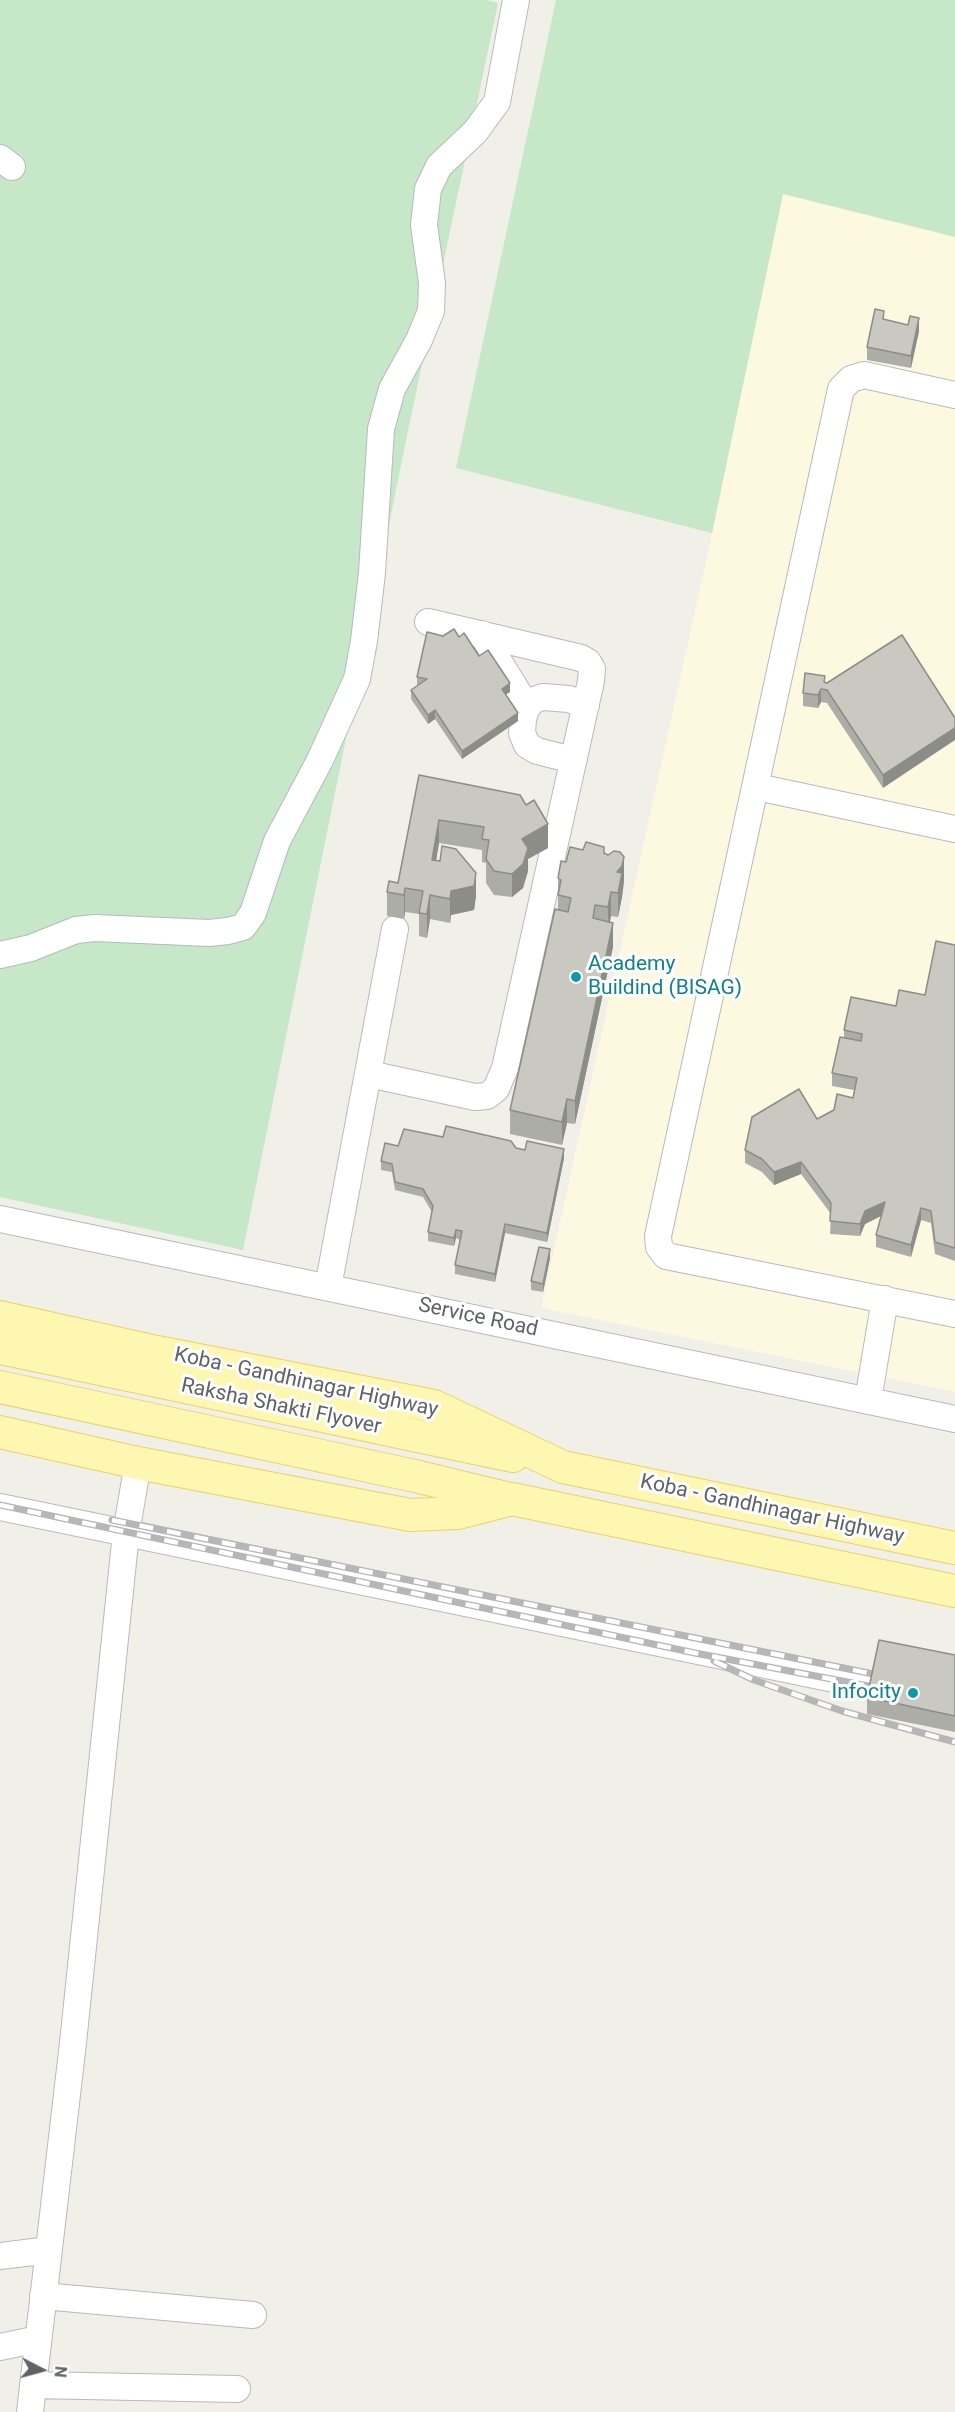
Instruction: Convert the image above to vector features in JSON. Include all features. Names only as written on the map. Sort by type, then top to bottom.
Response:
[{"type":"main road","name":"Koba - Gandhinagar Highway","points":[[0,1317],[157,1352],[434,1406],[563,1467],[955,1548]]},
{"type":"main road","name":"Raksha Shakti Flyover","points":[[0,1348],[563,1467]]},
{"type":"main road","name":"Raksha Shakti Flyover","points":[[0,1387],[512,1499]]},
{"type":"main road","name":"Koba - Gandhinagar Highway","points":[[0,1432],[138,1463],[410,1515],[458,1513],[512,1499],[955,1591]]},
{"type":"street","points":[[0,955],[31,948],[76,930],[95,928],[208,933],[228,931],[243,927],[253,913],[277,841],[320,760],[357,679],[372,573],[381,429],[392,389],[419,340],[431,311],[432,283],[424,225],[428,189],[440,166],[475,132],[497,102],[516,0]]},
{"type":"street","points":[[955,396],[864,375],[851,379],[841,389],[660,1224],[659,1247],[666,1256],[955,1314]]},
{"type":"street","points":[[369,1074],[475,1097],[487,1096],[496,1089],[505,1068],[591,681],[592,669],[588,662],[428,622]]},
{"type":"street","points":[[482,634],[527,707]]},
{"type":"street","points":[[573,760],[537,751],[527,745],[522,733],[522,719],[527,707],[534,700],[543,697],[568,699],[586,705]]},
{"type":"street","points":[[756,787],[955,829]]},
{"type":"street","points":[[327,1287],[395,928]]},
{"type":"street","name":"Service Road","points":[[0,1219],[955,1419]]},
{"type":"street","points":[[868,1400],[885,1299]]},
{"type":"street","points":[[30,2412],[74,2043],[126,1533],[138,1463]]},
{"type":"street","points":[[0,1507],[955,1704]]},
{"type":"street","points":[[0,2256],[49,2250]]},
{"type":"street","points":[[43,2296],[253,2315]]},
{"type":"street","points":[[0,2347],[38,2339]]},
{"type":"street","points":[[33,2385],[237,2389]]},
{"type":"shaded area","points":[[556,0],[955,0],[955,1392],[541,1308],[712,534],[783,194],[529,125]]},
{"type":"green space","points":[[0,0],[486,0],[498,3],[404,450],[243,1250],[0,1197]]},
{"type":"green space","points":[[556,0],[955,0],[955,237],[783,194],[712,533],[456,468]]},
{"type":"building","points":[[875,309],[884,311],[883,319],[908,325],[910,316],[919,318],[911,356],[867,347]]},
{"type":"building","points":[[454,629],[459,637],[464,633],[479,656],[488,650],[510,683],[502,689],[518,713],[462,751],[435,710],[428,715],[411,690],[427,679],[417,677],[427,632],[443,636]]},
{"type":"building","points":[[902,635],[955,718],[955,728],[883,775],[827,690],[821,689],[818,695],[803,693],[805,673],[825,676],[824,682],[827,683]]},
{"type":"building","points":[[419,775],[520,795],[526,805],[534,800],[548,824],[522,839],[528,848],[523,864],[512,874],[494,871],[486,859],[489,840],[482,839],[484,827],[439,820],[432,860],[440,861],[442,846],[456,849],[476,873],[474,886],[451,891],[450,899],[430,895],[427,914],[419,913],[423,891],[405,888],[404,895],[387,892],[389,881],[398,883]]},
{"type":"building","name":"Academy Buildind (BISAG)","points":[[586,842],[604,847],[604,853],[608,855],[614,851],[620,852],[624,857],[622,866],[617,872],[622,873],[618,893],[611,892],[608,907],[595,905],[593,918],[613,923],[575,1101],[567,1099],[562,1122],[510,1110],[555,909],[568,912],[571,898],[558,895],[561,861],[566,862],[570,847],[583,850]]},
{"type":"building","points":[[936,941],[955,945],[955,1248],[935,1242],[931,1211],[921,1208],[911,1245],[876,1235],[885,1202],[865,1211],[860,1224],[830,1221],[831,1203],[801,1162],[774,1172],[762,1159],[745,1150],[752,1117],[799,1089],[817,1119],[834,1110],[837,1094],[853,1098],[857,1078],[832,1073],[840,1037],[861,1041],[862,1034],[844,1030],[851,997],[896,1006],[899,990],[925,995]]},
{"type":"building","points":[[446,1126],[511,1141],[516,1148],[525,1150],[527,1141],[564,1149],[547,1233],[505,1224],[495,1274],[455,1265],[462,1231],[456,1230],[454,1238],[428,1232],[433,1206],[423,1189],[395,1182],[392,1164],[381,1161],[385,1143],[398,1146],[404,1129],[443,1137]]},
{"type":"building","points":[[539,1247],[550,1249],[543,1284],[531,1281]]},
{"type":"building","name":"Infocity","points":[[879,1640],[955,1655],[955,1716],[867,1697]]},
{"type":"railway","points":[[0,1505],[695,1653],[884,1689]]},
{"type":"railway","points":[[112,1520],[888,1677]]},
{"type":"railway","points":[[714,1661],[754,1680],[842,1711],[955,1742]]},
{"type":"place","name":"Academy Buildind (BISAG)","points":[[576,977]]},
{"type":"place","name":"Infocity","points":[[913,1693]]}]
